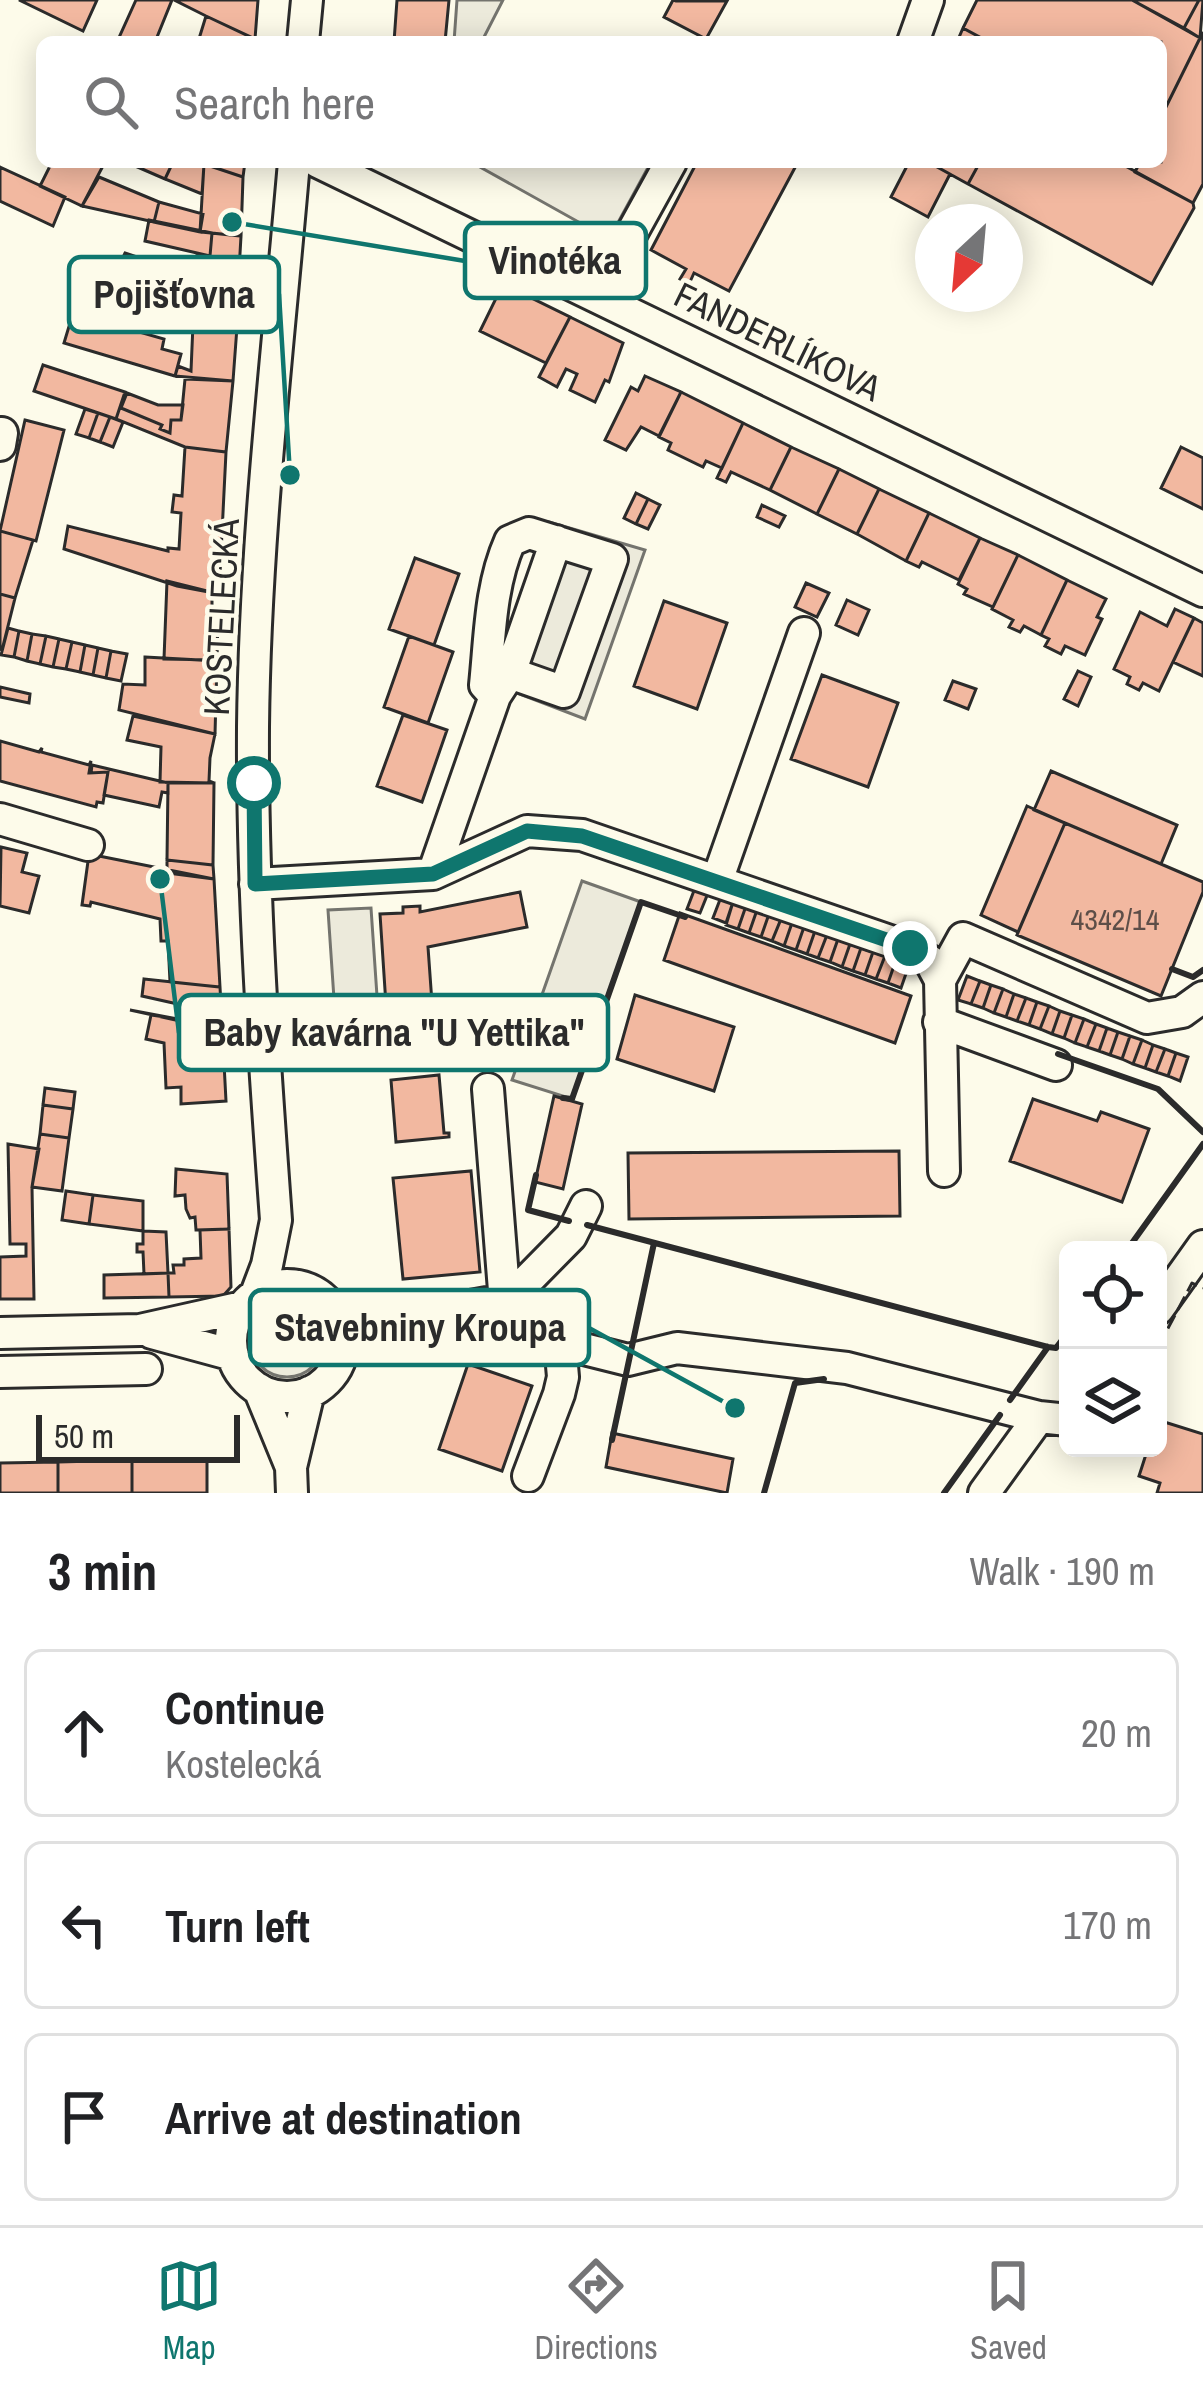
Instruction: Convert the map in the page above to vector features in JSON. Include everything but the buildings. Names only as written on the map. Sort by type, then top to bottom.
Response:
[{"type":"street","points":[[304,36],[307,0]]},
{"type":"street","points":[[915,36],[928,0]]},
{"type":"street","name":"KOSTELECKÁ","points":[[249,1300],[267,1265],[276,1220],[255,884],[256,657],[294,168]]},
{"type":"street","name":"FANDERLÍKOVA","points":[[330,168],[1203,591]]},
{"type":"street","points":[[597,296],[668,168]]},
{"type":"street","points":[[529,532],[556,541],[612,559],[564,692],[485,685],[501,560],[510,541],[529,532]]},
{"type":"street","points":[[433,874],[556,541]]},
{"type":"street","points":[[717,881],[804,633]]},
{"type":"street","points":[[0,819],[88,845]]},
{"type":"street","points":[[255,884],[433,874],[527,831],[582,836],[910,948],[930,961],[940,980]]},
{"type":"street","points":[[944,1171],[940,980],[963,938],[1147,1018],[1182,1012],[1203,997]]},
{"type":"street","points":[[939,1022],[1056,1065]]},
{"type":"street","points":[[488,1089],[505,1303]]},
{"type":"street","points":[[505,1303],[571,1236],[586,1206]]},
{"type":"street","name":"KOSTELECKÁ","points":[[276,1220],[308,1290]]},
{"type":"street","points":[[1167,1296],[1203,1246]]},
{"type":"street","points":[[0,1333],[140,1330],[249,1300],[282,1285],[308,1290],[327,1303],[341,1329],[337,1366],[325,1381],[310,1392],[284,1396],[259,1389],[242,1374],[233,1355],[231,1334],[249,1300]]},
{"type":"street","points":[[341,1329],[505,1303],[533,1316],[560,1343],[628,1360],[677,1348],[848,1368],[1053,1419],[984,1493]]},
{"type":"street","points":[[140,1330],[233,1355]]},
{"type":"street","points":[[56,1332],[58,1371]]},
{"type":"street","points":[[528,1476],[559,1394],[563,1377],[560,1343]]},
{"type":"street","points":[[0,1372],[146,1369]]},
{"type":"street","points":[[259,1389],[292,1480]]},
{"type":"street","points":[[292,1480],[310,1392]]},
{"type":"shaded area","points":[[457,0],[503,0],[485,36],[454,36]]},
{"type":"shaded area","points":[[482,168],[648,168],[609,239]]},
{"type":"shaded area","points":[[549,522],[645,550],[585,719],[493,684]]},
{"type":"shaded area","points":[[582,881],[641,902],[572,1099],[512,1080]]},
{"type":"shaded area","points":[[371,908],[377,996],[334,999],[328,910]]},
{"type":"shaded area","points":[[287,1303],[313,1314],[324,1340],[313,1366],[287,1377],[261,1366],[250,1340],[261,1314]]},
{"type":"fence","points":[[1167,1330],[1192,1283],[1203,1288]]},
{"type":"wall","points":[[563,1098],[572,1099],[641,902],[685,917]]},
{"type":"wall","points":[[1172,969],[1193,977],[1203,970]]},
{"type":"wall","points":[[1058,1054],[1158,1089],[1203,1132]]},
{"type":"wall","points":[[1133,1241],[1203,1144]]},
{"type":"wall","points":[[536,1175],[528,1210],[569,1221]]},
{"type":"wall","points":[[587,1225],[1048,1347],[1059,1344]]},
{"type":"wall","points":[[612,1440],[654,1243]]},
{"type":"wall","points":[[1010,1400],[1048,1347]]},
{"type":"wall","points":[[764,1493],[795,1383],[824,1379]]},
{"type":"wall","points":[[944,1493],[1000,1415]]},
{"type":"place","name":"Vinotéka","points":[[232,222]]},
{"type":"place","name":"Pojišťovna","points":[[290,475]]},
{"type":"place","name":"Baby kavárna \"U Yettika\"","points":[[160,879]]},
{"type":"place","name":"Stavebniny Kroupa","points":[[735,1408]]},
{"type":"route","points":[[254,783],[255,884],[433,874],[527,831],[582,836],[910,948]]}]
